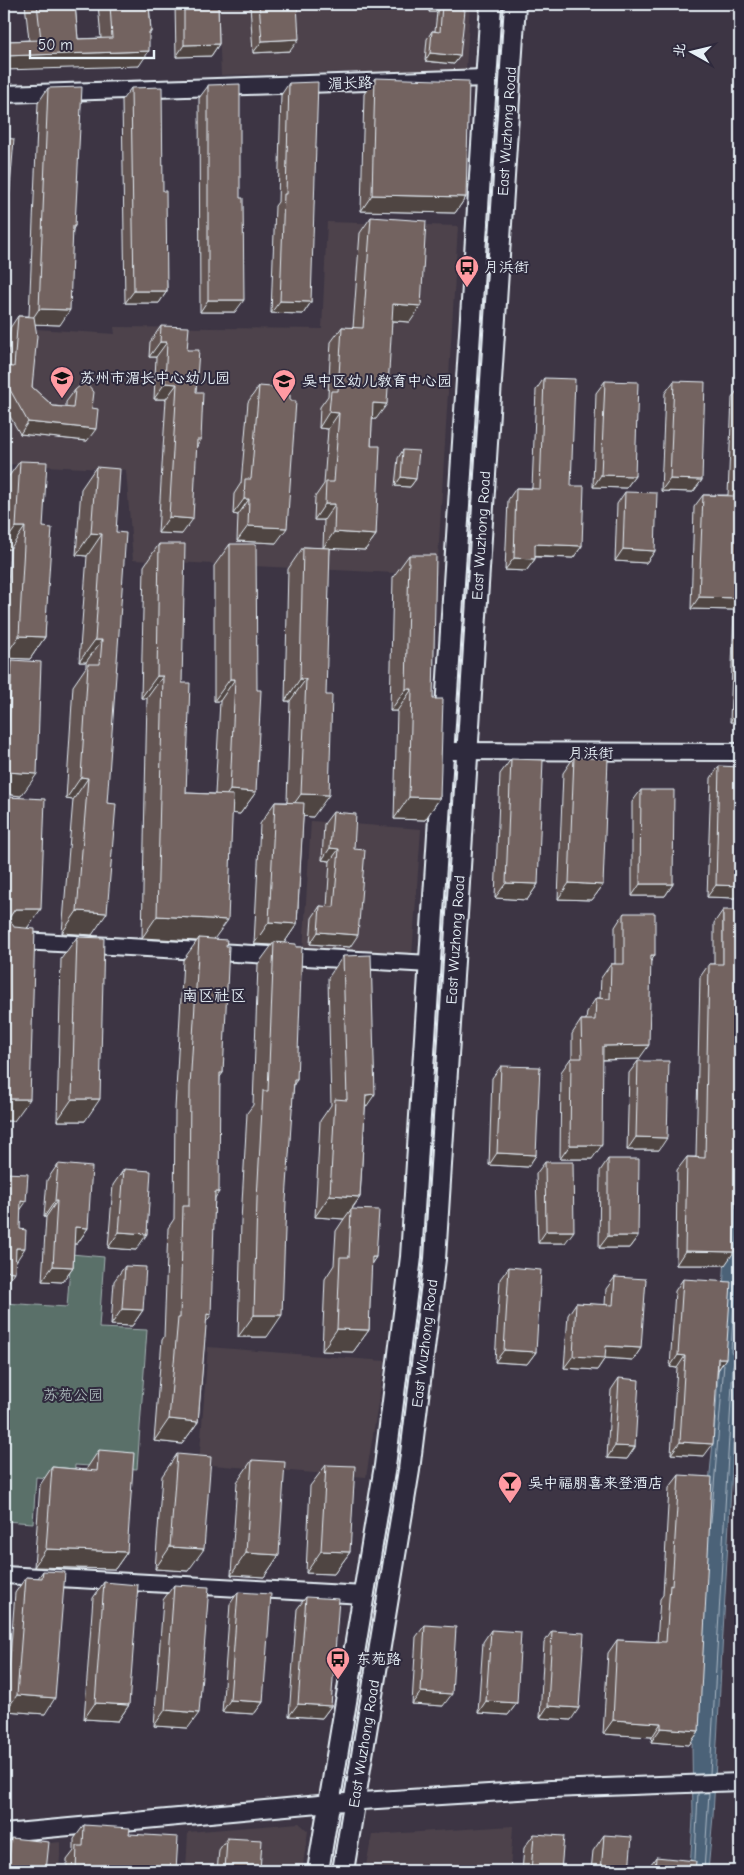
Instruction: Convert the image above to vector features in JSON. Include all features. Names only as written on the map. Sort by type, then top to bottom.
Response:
[{"type":"main road","name":"East Wuzhong Road","points":[[318,1871],[391,1420],[407,1290],[430,964],[442,751],[491,4]]},
{"type":"main road","name":"East Wuzhong Road","points":[[342,1871],[409,1470],[431,1301],[515,4]]},
{"type":"street","name":"湄长路","points":[[4,94],[486,78]]},
{"type":"street","name":"月浜街","points":[[442,751],[466,753],[740,752]]},
{"type":"street","points":[[4,940],[430,964]]},
{"type":"street","points":[[4,1575],[364,1595]]},
{"type":"street","points":[[4,1833],[330,1803],[354,1803],[551,1789],[732,1782]]},
{"type":"shaded area","points":[[218,4],[470,4],[466,70],[221,75]]},
{"type":"shaded area","name":"吴中区幼儿教育中心园","points":[[327,222],[458,226],[437,575],[133,560],[126,470],[4,464],[4,327],[115,334],[114,327],[322,329]]},
{"type":"shaded area","points":[[311,821],[421,829],[412,956],[303,951]]},
{"type":"shaded area","points":[[208,1347],[385,1361],[366,1477],[199,1464]]},
{"type":"shaded area","points":[[299,1823],[308,1831],[302,1871],[186,1871],[188,1832]]},
{"type":"shaded area","points":[[513,1826],[510,1871],[365,1871],[372,1835]]},
{"type":"shaded area","points":[[61,1842],[59,1871],[4,1871],[4,1848]]},
{"type":"green space","name":"苏苑公园","points":[[71,1254],[104,1257],[99,1328],[147,1330],[137,1469],[75,1465],[74,1480],[36,1477],[33,1523],[4,1521],[4,1303],[67,1307]]},
{"type":"water","points":[[740,999],[740,1321],[713,1816],[708,1871],[690,1871],[693,1818],[692,1747],[705,1526],[716,1410]]},
{"type":"building","points":[[4,4],[8,41],[41,40],[37,4],[75,4],[78,39],[112,38],[110,4],[149,4],[151,32],[149,32],[149,51],[4,56]]},
{"type":"building","points":[[184,4],[218,4],[219,44],[184,45]]},
{"type":"building","points":[[259,4],[297,4],[299,39],[262,41]]},
{"type":"building","points":[[442,4],[463,4],[463,10],[465,10],[460,56],[430,53],[432,31],[440,32]]},
{"type":"building","points":[[375,78],[469,81],[466,197],[372,195]]},
{"type":"building","points":[[318,82],[311,302],[280,301],[284,194],[286,194],[289,83]]},
{"type":"building","points":[[240,84],[240,198],[243,198],[244,300],[208,300],[208,85]]},
{"type":"building","points":[[82,87],[75,226],[73,226],[70,310],[39,309],[48,88]]},
{"type":"building","points":[[162,87],[163,191],[166,191],[167,291],[134,291],[131,88]]},
{"type":"building","points":[[4,91],[7,91],[4,131]]},
{"type":"building","points":[[4,138],[14,139],[7,226],[4,225]]},
{"type":"building","points":[[371,217],[426,221],[421,306],[393,304],[387,404],[373,403],[371,446],[380,446],[376,535],[334,532],[335,504],[325,504],[326,482],[334,482],[339,413],[329,412],[331,391],[338,391],[342,327],[363,328]]},
{"type":"building","points":[[18,316],[34,317],[37,336],[32,387],[53,406],[73,408],[75,390],[82,384],[88,385],[94,392],[92,408],[98,409],[96,429],[28,422],[4,379],[4,366],[14,367]]},
{"type":"building","points":[[161,326],[189,327],[187,350],[199,350],[196,392],[203,392],[201,440],[197,440],[193,519],[169,517],[177,384],[165,383],[167,342],[160,342]]},
{"type":"building","points":[[544,378],[575,379],[571,486],[584,486],[582,546],[535,544],[535,559],[514,558],[516,488],[540,489]]},
{"type":"building","points":[[605,381],[638,382],[635,476],[601,475]]},
{"type":"building","points":[[674,381],[705,382],[702,480],[670,479]]},
{"type":"building","points":[[259,386],[284,388],[283,394],[290,395],[290,401],[296,401],[287,528],[248,526],[249,499],[244,499],[245,479],[251,479]]},
{"type":"building","points":[[740,386],[740,598],[699,597],[703,495],[736,496]]},
{"type":"building","points":[[403,450],[419,451],[416,479],[401,477]]},
{"type":"building","points":[[20,461],[47,462],[43,527],[52,528],[45,637],[19,636],[25,527],[16,527]]},
{"type":"building","points":[[96,467],[120,469],[116,532],[126,533],[107,803],[116,804],[107,913],[77,911],[88,778],[81,777],[88,664],[100,664],[102,640],[95,640],[102,534],[91,533]]},
{"type":"building","points":[[625,492],[657,493],[655,551],[623,549]]},
{"type":"building","points":[[159,544],[185,544],[182,683],[190,683],[186,793],[233,795],[228,920],[157,916],[163,676],[157,676]]},
{"type":"building","points":[[230,544],[256,544],[257,690],[261,690],[256,792],[230,790],[235,679],[230,679]]},
{"type":"building","points":[[303,547],[330,548],[326,695],[332,695],[329,795],[301,794],[306,679],[300,679]]},
{"type":"building","points":[[409,555],[436,555],[433,699],[443,699],[440,798],[409,797],[412,689],[406,689]]},
{"type":"building","points":[[740,649],[740,710],[738,710]]},
{"type":"building","points":[[12,660],[41,662],[37,774],[7,772]]},
{"type":"building","points":[[574,757],[608,759],[603,885],[569,883]]},
{"type":"building","points":[[511,759],[543,760],[538,884],[506,883]]},
{"type":"building","points":[[719,766],[740,767],[740,886],[716,885]]},
{"type":"building","points":[[641,790],[674,790],[673,884],[640,884]]},
{"type":"building","points":[[7,797],[45,799],[41,909],[15,909],[9,918],[14,927],[35,929],[30,1099],[4,1099],[4,879]]},
{"type":"building","points":[[275,802],[304,803],[297,924],[269,922]]},
{"type":"building","points":[[333,812],[356,814],[354,849],[365,850],[358,935],[318,932],[320,906],[334,907],[339,849],[330,848]]},
{"type":"building","points":[[723,910],[740,910],[734,1252],[685,1251],[687,1157],[705,1158],[709,964],[723,964]]},
{"type":"building","points":[[624,913],[655,913],[655,955],[651,955],[649,1045],[603,1046],[602,1145],[570,1145],[571,1058],[582,1058],[581,1020],[595,1020],[596,998],[610,999],[611,964],[624,964]]},
{"type":"building","points":[[77,937],[104,938],[100,1099],[72,1099]]},
{"type":"building","points":[[199,938],[227,940],[226,946],[229,946],[223,1073],[220,1073],[219,1192],[215,1192],[211,1315],[207,1314],[198,1422],[169,1419],[178,1318],[180,1318],[183,1206],[189,1206],[190,1087]]},
{"type":"building","points":[[274,942],[296,944],[296,947],[302,947],[297,1080],[294,1080],[286,1201],[282,1315],[254,1315],[257,1199],[263,1091],[268,1091]]},
{"type":"building","points":[[371,955],[375,1094],[366,1095],[360,1197],[330,1195],[335,1099],[347,1100],[343,956]]},
{"type":"building","points":[[638,1061],[669,1061],[667,1138],[636,1137]]},
{"type":"building","points":[[501,1066],[540,1067],[536,1155],[497,1153]]},
{"type":"building","points":[[608,1159],[639,1159],[638,1236],[608,1236]]},
{"type":"building","points":[[545,1162],[573,1162],[574,1231],[546,1231]]},
{"type":"building","points":[[58,1164],[92,1167],[88,1228],[75,1227],[73,1267],[53,1266]]},
{"type":"building","points":[[124,1169],[151,1171],[147,1234],[119,1232]]},
{"type":"building","points":[[4,1173],[28,1174],[26,1202],[21,1201],[20,1229],[26,1230],[25,1248],[16,1248],[15,1272],[4,1271]]},
{"type":"building","points":[[351,1209],[379,1210],[376,1257],[372,1257],[369,1330],[337,1329],[340,1257],[349,1257]]},
{"type":"building","points":[[125,1266],[146,1267],[143,1310],[122,1309]]},
{"type":"building","points":[[509,1267],[541,1270],[536,1352],[504,1350]]},
{"type":"building","points":[[615,1277],[646,1279],[641,1348],[606,1346],[605,1358],[573,1356],[576,1303],[613,1305]]},
{"type":"building","points":[[683,1279],[731,1282],[726,1358],[718,1358],[713,1444],[680,1442],[685,1356],[678,1355]]},
{"type":"building","points":[[619,1378],[639,1380],[635,1447],[615,1446]]},
{"type":"building","points":[[99,1450],[134,1453],[127,1552],[46,1549],[52,1467],[97,1471]]},
{"type":"building","points":[[177,1454],[211,1457],[204,1549],[170,1547]]},
{"type":"building","points":[[252,1460],[285,1462],[279,1555],[246,1553]]},
{"type":"building","points":[[326,1465],[355,1466],[350,1552],[321,1551]]},
{"type":"building","points":[[679,1475],[712,1477],[699,1731],[661,1728],[661,1723],[613,1720],[617,1640],[666,1642],[670,1585],[672,1586]]},
{"type":"building","points":[[43,1571],[65,1572],[55,1698],[17,1695],[26,1577],[42,1578]]},
{"type":"building","points":[[104,1582],[138,1585],[129,1705],[95,1703]]},
{"type":"building","points":[[174,1585],[209,1587],[199,1713],[165,1710]]},
{"type":"building","points":[[238,1592],[271,1594],[263,1702],[230,1700]]},
{"type":"building","points":[[306,1597],[339,1599],[331,1706],[298,1704]]},
{"type":"building","points":[[425,1625],[456,1627],[452,1694],[421,1692]]},
{"type":"building","points":[[491,1630],[521,1632],[517,1703],[486,1701]]},
{"type":"building","points":[[552,1631],[584,1633],[579,1708],[548,1706]]},
{"type":"building","points":[[84,1825],[130,1828],[129,1834],[178,1837],[176,1871],[76,1871],[77,1846],[83,1846]]},
{"type":"building","points":[[534,1834],[564,1836],[561,1871],[531,1871]]},
{"type":"building","points":[[604,1835],[632,1837],[629,1871],[601,1871]]},
{"type":"building","points":[[11,1838],[49,1842],[46,1871],[8,1871]]},
{"type":"building","points":[[227,1838],[262,1840],[260,1871],[225,1871]]},
{"type":"building","points":[[656,1857],[696,1861],[695,1871],[655,1871]]},
{"type":"place","name":"月浜街","points":[[467,288]]},
{"type":"place","name":"苏州市湄长中心幼儿园","points":[[62,399]]},
{"type":"place","name":"吴中区幼儿教育中心园","points":[[284,402]]},
{"type":"place","name":"吴中福朋喜来登酒店","points":[[510,1504]]},
{"type":"place","name":"东苑路","points":[[338,1680]]},
{"type":"district","name":"南区社区","points":[[214,995]]}]
